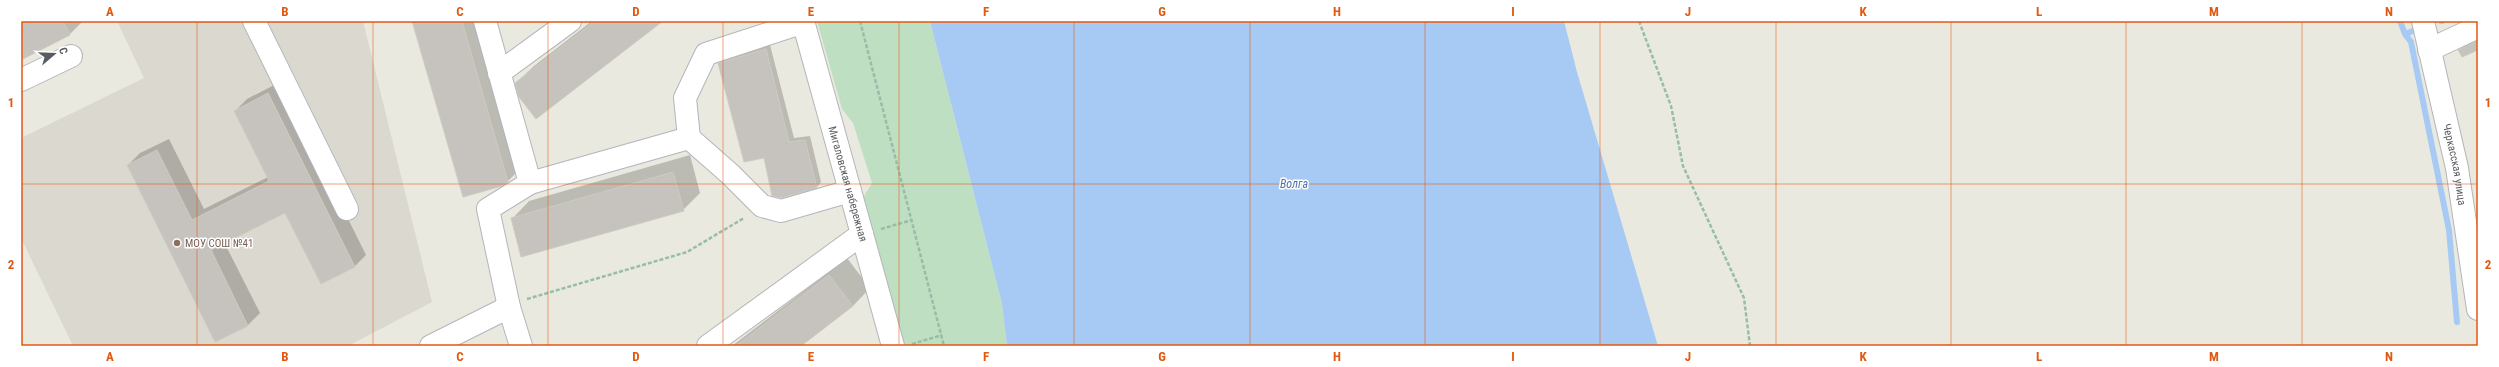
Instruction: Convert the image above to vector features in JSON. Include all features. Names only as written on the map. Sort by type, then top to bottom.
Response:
[{"type":"street","points":[[254,21],[347,209]]},
{"type":"street","points":[[485,21],[530,182]]},
{"type":"street","points":[[499,73],[570,21]]},
{"type":"street","name":"Черкасская улица","points":[[2422,21],[2457,168],[2478,309]]},
{"type":"street","points":[[804,22],[706,54],[685,98],[688,138],[730,174],[762,206],[781,211],[850,191]]},
{"type":"street","name":"Мигаловская набережная","points":[[804,22],[893,346]]},
{"type":"street","points":[[2429,50],[2478,27]]},
{"type":"street","points":[[21,80],[72,56]]},
{"type":"street","points":[[521,346],[509,307],[488,209],[530,182],[688,138]]},
{"type":"street","points":[[708,346],[862,234]]},
{"type":"street","points":[[430,346],[509,307]]},
{"type":"path","points":[[860,21],[944,346]]},
{"type":"path","points":[[1639,21],[1671,106],[1683,166],[1744,298],[1750,346]]},
{"type":"path","points":[[509,307],[526,299],[687,252],[721,233],[762,206]]},
{"type":"path","points":[[892,225],[912,220]]},
{"type":"path","points":[[922,341],[942,335]]},
{"type":"shaded area","points":[[117,21],[363,21],[432,302],[348,346],[73,346],[21,238],[21,138],[144,78]]},
{"type":"green space","points":[[817,21],[930,21],[1002,304],[1007,346],[901,346],[861,201],[872,183],[853,123],[842,109]]},
{"type":"water","name":"Волга","points":[[930,21],[1564,21],[1577,72],[1658,346],[1007,346],[1002,304]]},
{"type":"building","points":[[21,21],[63,21],[70,35],[21,60]]},
{"type":"building","points":[[412,21],[462,21],[508,182],[502,186],[463,197]]},
{"type":"building","points":[[595,21],[663,21],[536,119],[519,97],[515,83]]},
{"type":"building","points":[[2478,41],[2478,50],[2462,57],[2458,50]]},
{"type":"building","points":[[766,49],[789,142],[805,140],[817,188],[781,198],[772,196],[764,158],[744,162],[718,63]]},
{"type":"building","points":[[268,93],[355,267],[321,284],[285,213],[211,250],[248,326],[215,342],[127,165],[157,150],[192,220],[269,181],[234,111]]},
{"type":"building","points":[[673,172],[684,211],[521,257],[511,218]]},
{"type":"building","points":[[829,275],[853,306],[801,346],[736,346]]},
{"type":"waterway","points":[[2400,21],[2405,34],[2411,42],[2449,230],[2457,322]]},
{"type":"waterway","points":[[2405,34],[2413,31]]},
{"type":"place","name":"МОУ СОШ №41","points":[[177,243]]}]
